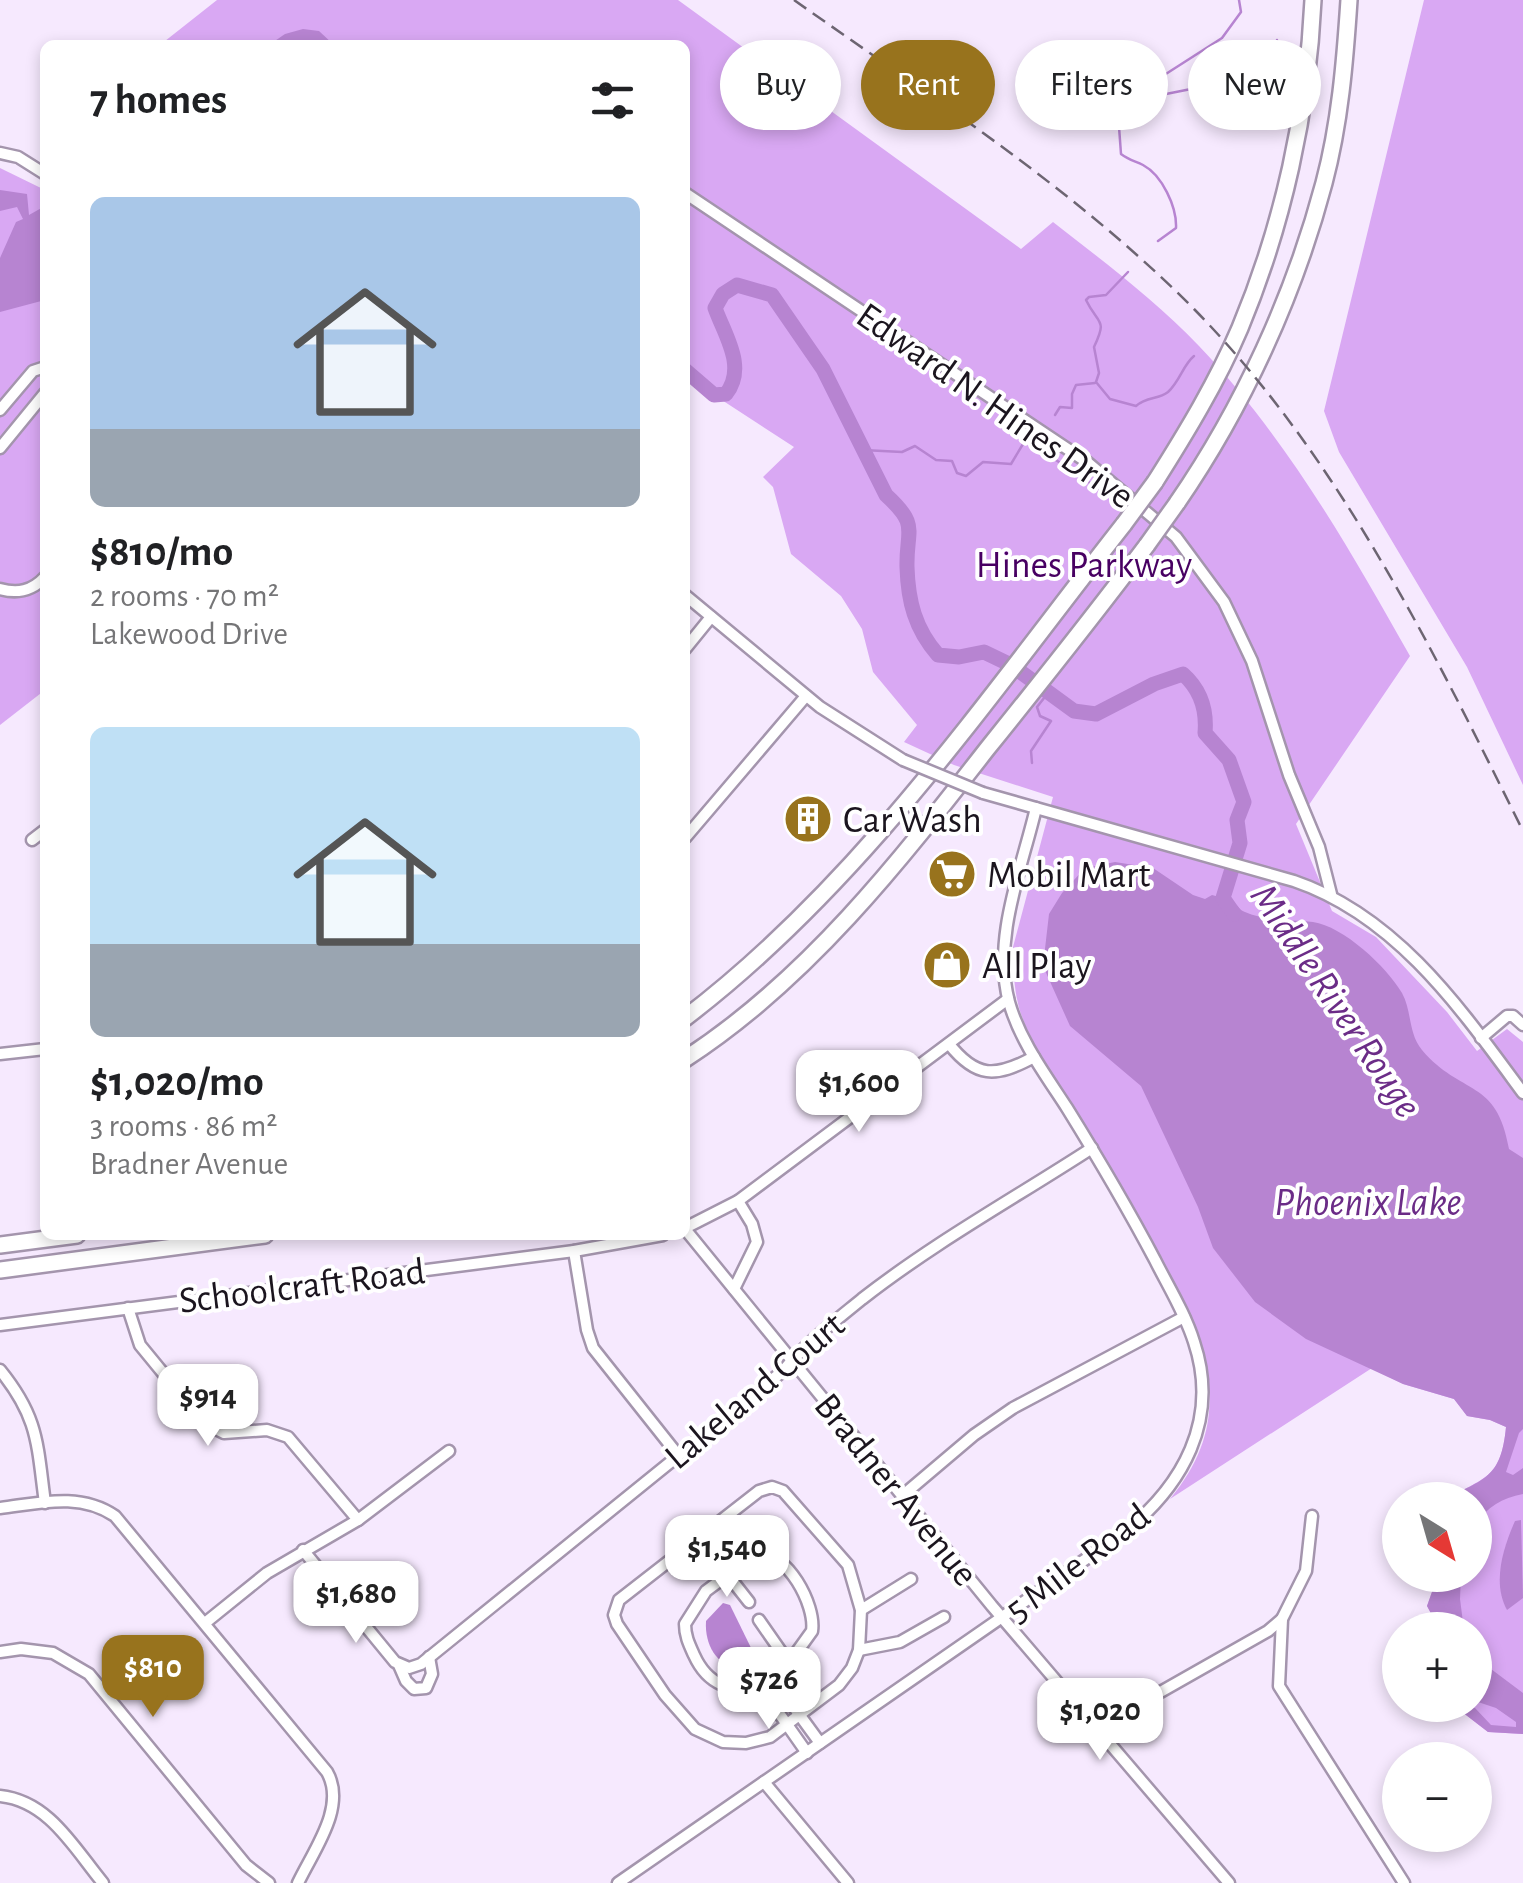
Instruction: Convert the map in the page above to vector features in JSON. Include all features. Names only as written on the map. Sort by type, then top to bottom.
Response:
[{"type":"highway","points":[[690,1014],[764,954],[835,883],[1124,524],[1192,423],[1241,326],[1272,234],[1302,107],[1313,0]]},
{"type":"highway","points":[[690,1055],[788,977],[856,910],[912,845],[1147,546],[1210,452],[1246,384],[1298,264],[1324,182],[1345,66],[1349,0]]},
{"type":"highway","points":[[0,1245],[40,1240]]},
{"type":"highway","points":[[0,1270],[227,1240]]},
{"type":"street","points":[[0,144],[40,171]]},
{"type":"street","points":[[0,154],[18,157]]},
{"type":"street","name":"Edward N. Hines Drive","points":[[690,196],[1087,462],[1185,546],[1224,602],[1252,661],[1289,775],[1320,847],[1330,894]]},
{"type":"street","points":[[0,410],[32,371],[40,369]]},
{"type":"street","points":[[0,448],[40,399]]},
{"type":"street","points":[[0,588],[22,592],[40,582]]},
{"type":"street","points":[[690,599],[806,696],[902,760],[982,792],[1330,894],[1384,930],[1438,983],[1523,1094]]},
{"type":"street","points":[[690,642],[711,617]]},
{"type":"street","points":[[690,832],[806,696]]},
{"type":"street","name":"5 Mile Road","points":[[618,1883],[1122,1534],[1176,1481],[1193,1444],[1201,1408],[1200,1363],[1184,1317],[1092,1148],[1034,1058],[1008,999],[1006,935],[1036,808]]},
{"type":"street","points":[[32,840],[40,834]]},
{"type":"street","points":[[690,1225],[738,1201],[1008,999]]},
{"type":"street","points":[[1481,1038],[1507,1016],[1523,1025]]},
{"type":"street","points":[[949,1044],[964,1062],[985,1072],[1010,1068],[1034,1058]]},
{"type":"street","points":[[0,1054],[40,1050]]},
{"type":"street","name":"Lakeland Court","points":[[399,1665],[414,1689],[426,1688],[432,1674],[429,1657],[783,1372],[850,1308],[928,1250],[1092,1148]]},
{"type":"street","points":[[734,1288],[756,1242],[752,1224],[738,1201]]},
{"type":"street","name":"Bradner Avenue","points":[[690,1234],[1002,1618],[1229,1883]]},
{"type":"street","name":"Schoolcraft Road","points":[[0,1325],[635,1240]]},
{"type":"street","points":[[574,1251],[586,1330],[593,1348],[678,1455]]},
{"type":"street","points":[[128,1308],[140,1345],[204,1423],[224,1433],[267,1430],[288,1437],[358,1520]]},
{"type":"street","points":[[902,1496],[1013,1408],[1184,1317]]},
{"type":"street","points":[[0,1370],[25,1403],[33,1422],[45,1502]]},
{"type":"street","points":[[205,1623],[267,1572],[358,1520],[449,1450]]},
{"type":"street","points":[[772,1487],[783,1491],[841,1554],[855,1581],[861,1610],[859,1650],[839,1685],[770,1737],[746,1743],[722,1742],[701,1733],[665,1695],[614,1614],[617,1604],[760,1491],[772,1487]]},
{"type":"street","points":[[0,1508],[82,1502],[115,1516],[332,1780],[334,1807],[298,1883]]},
{"type":"street","points":[[1096,1728],[1268,1631],[1282,1618],[1306,1570],[1312,1516]]},
{"type":"street","points":[[303,1550],[399,1665],[414,1667],[429,1657]]},
{"type":"street","points":[[762,1552],[773,1555],[810,1607],[810,1636],[762,1689],[720,1686],[698,1665],[685,1635],[686,1617],[727,1574],[762,1552]]},
{"type":"street","points":[[727,1574],[749,1602]]},
{"type":"street","points":[[861,1610],[911,1579]]},
{"type":"street","points":[[859,1650],[900,1642],[944,1617]]},
{"type":"street","points":[[1282,1618],[1278,1677],[1281,1693],[1404,1883]]},
{"type":"street","points":[[759,1620],[789,1663]]},
{"type":"street","points":[[0,1652],[21,1649],[53,1653],[89,1674],[246,1865],[269,1883]]},
{"type":"street","points":[[774,1680],[820,1744]]},
{"type":"street","points":[[762,1689],[807,1752]]},
{"type":"street","points":[[764,1782],[848,1883]]},
{"type":"street","points":[[0,1796],[22,1798],[44,1812],[103,1883]]},
{"type":"green space","name":"Hines Parkway","points":[[217,0],[678,0],[733,40],[720,40],[720,130],[841,130],[841,118],[1021,249],[1053,222],[1182,329],[1260,418],[1339,534],[1410,656],[1296,824],[1332,911],[1376,937],[1447,1012],[1477,1051],[1507,1029],[1523,1042],[1523,1734],[1488,1732],[1475,1722],[1492,1722],[1492,1612],[1430,1612],[1427,1606],[1432,1592],[1492,1592],[1492,1482],[1478,1482],[1495,1467],[1506,1427],[1467,1416],[1454,1399],[1403,1384],[1372,1368],[1170,1499],[1192,1466],[1205,1434],[1210,1403],[1199,1341],[1117,1180],[1037,1050],[1016,993],[1013,947],[1053,797],[954,765],[904,742],[917,725],[873,672],[862,629],[841,596],[791,554],[773,487],[763,477],[794,447],[690,379],[690,40],[166,40]]},
{"type":"green space","points":[[1424,0],[1523,0],[1523,785],[1467,667],[1339,452],[1324,411]]},
{"type":"green space","points":[[0,168],[40,188],[40,694],[0,725]]},
{"type":"water","points":[[303,29],[319,31],[329,40],[276,40]]},
{"type":"water","points":[[0,190],[27,194],[29,215],[40,209],[40,301],[0,312],[0,258],[16,222],[23,219],[17,207],[0,211]]},
{"type":"water","name":"Phoenix Lake","points":[[1115,862],[1153,868],[1193,895],[1226,899],[1253,915],[1313,922],[1337,931],[1375,960],[1395,983],[1422,1050],[1496,1110],[1509,1149],[1523,1158],[1523,1429],[1506,1472],[1513,1475],[1523,1468],[1523,1494],[1492,1507],[1492,1482],[1478,1482],[1495,1467],[1506,1427],[1467,1416],[1454,1399],[1403,1384],[1306,1339],[1255,1302],[1213,1248],[1141,1086],[1070,1026],[1043,966],[1049,914],[1085,868]]},
{"type":"water","points":[[1521,1520],[1523,1598],[1507,1610],[1500,1589],[1501,1566],[1515,1521]]},
{"type":"water","points":[[1432,1592],[1460,1592],[1462,1612],[1430,1612],[1427,1606]]},
{"type":"water","points":[[723,1603],[730,1605],[755,1661],[734,1666],[719,1659],[713,1651],[706,1621]]},
{"type":"water","points":[[1492,1670],[1523,1693],[1523,1734],[1488,1732],[1475,1722],[1516,1727],[1516,1722],[1492,1707]]},
{"type":"waterway","points":[[1158,241],[1176,228],[1174,211],[1156,176],[1121,154],[1118,113],[1133,95],[1222,38],[1241,12],[1239,0]]},
{"type":"waterway","points":[[1168,94],[1188,90]]},
{"type":"waterway","points":[[1128,272],[1106,295],[1086,300],[1101,326],[1094,347],[1099,373],[1096,382],[1110,399],[1136,406],[1168,392],[1194,356]]},
{"type":"waterway","name":"Middle River Rouge","points":[[690,374],[714,395],[726,394],[735,373],[734,362],[715,308],[723,294],[737,285],[772,295],[823,369],[886,495],[907,521],[911,603],[918,625],[938,655],[959,657],[984,652],[1011,665],[1074,711],[1096,714],[1154,684],[1183,674],[1202,701],[1205,733],[1229,760],[1244,802],[1237,820],[1240,843],[1223,898],[1234,914]]},
{"type":"waterway","points":[[1055,415],[1060,407],[1072,408],[1076,385],[1095,383]]},
{"type":"waterway","points":[[863,450],[902,452],[915,446],[936,460],[952,461],[957,473],[966,476],[983,462],[1011,464],[1026,439],[1042,451]]},
{"type":"waterway","points":[[1050,456],[1105,493]]},
{"type":"waterway","points":[[1032,763],[1031,751],[1051,721],[1040,716],[1037,707],[1048,693]]},
{"type":"railway","points":[[794,0],[1001,146],[1101,224],[1194,309],[1246,366],[1294,427],[1379,557],[1454,693],[1523,831]]},
{"type":"place","name":"Car Wash","points":[[808,819]]},
{"type":"place","name":"Mobil Mart","points":[[952,874]]},
{"type":"place","name":"All Play","points":[[947,965]]}]
